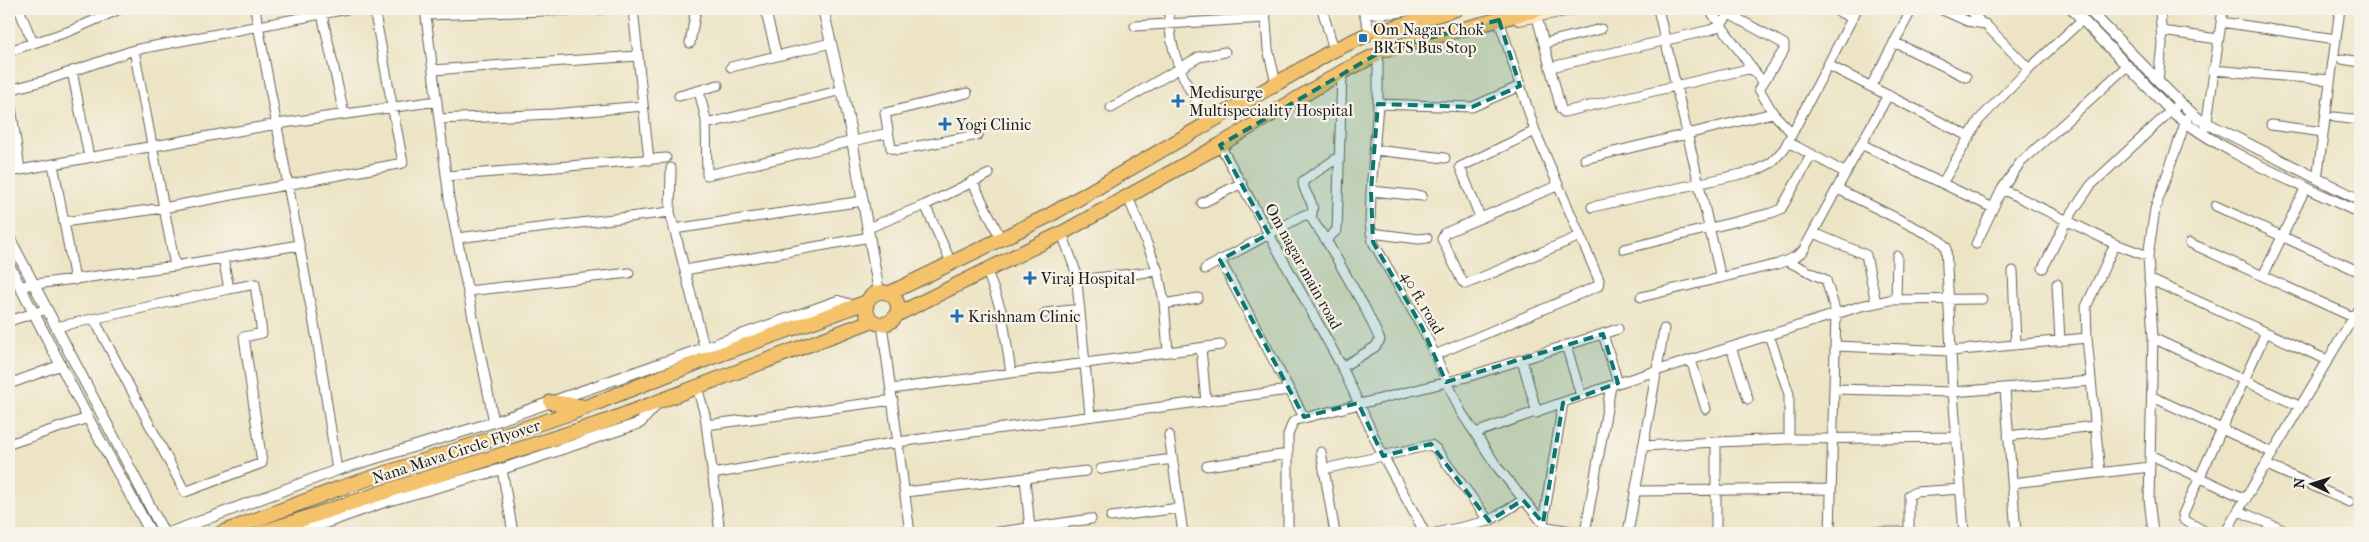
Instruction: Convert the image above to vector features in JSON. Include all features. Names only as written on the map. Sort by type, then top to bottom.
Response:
[{"type":"highway","points":[[1456,9],[1372,33],[1334,50],[1050,215],[885,292],[871,295],[861,304],[867,316],[877,323],[894,319],[898,314],[1062,233],[1128,197],[1220,146],[1342,72],[1379,54],[1505,18],[1538,13]]},
{"type":"highway","points":[[1372,33],[1362,43],[1363,48],[1369,54],[1379,54]]},
{"type":"highway","points":[[1372,33],[1385,38],[1379,54]]},
{"type":"highway","points":[[885,292],[898,299],[898,314]]},
{"type":"highway","name":"Nana Mava Circle Flyover","points":[[221,533],[340,488],[585,407],[706,353],[861,304]]},
{"type":"highway","name":"Nana Mava Circle Flyover","points":[[261,533],[602,423],[877,323]]},
{"type":"highway","points":[[551,402],[585,407]]},
{"type":"main road","points":[[1538,13],[1570,9]]},
{"type":"street","points":[[19,9],[34,43]]},
{"type":"street","points":[[9,51],[70,31],[108,11],[120,9]]},
{"type":"street","points":[[255,9],[288,183],[337,470]]},
{"type":"street","points":[[20,170],[9,91],[134,50],[347,9]]},
{"type":"street","points":[[64,222],[164,207],[403,163],[374,9]]},
{"type":"street","points":[[494,422],[446,176],[425,12],[602,9]]},
{"type":"street","points":[[633,9],[649,160]]},
{"type":"street","points":[[690,43],[696,9]]},
{"type":"street","points":[[765,9],[777,56]]},
{"type":"street","points":[[823,9],[842,90],[869,233],[885,292]]},
{"type":"street","points":[[1169,9],[1168,24],[1178,68],[1209,123]]},
{"type":"street","points":[[1322,9],[1334,50]]},
{"type":"street","points":[[1372,33],[1363,11],[1396,13],[1418,9]]},
{"type":"street","points":[[1658,9],[1721,278]]},
{"type":"street","points":[[1709,9],[1763,83]]},
{"type":"street","points":[[1833,9],[1852,18]]},
{"type":"street","points":[[1592,207],[1764,168],[1778,157],[1788,142],[1857,9]]},
{"type":"street","points":[[1871,86],[1912,9]]},
{"type":"street","points":[[1940,9],[1967,21],[1981,22]]},
{"type":"street","points":[[1970,9],[1981,22],[1990,27],[2029,69]]},
{"type":"street","points":[[2072,9],[2185,123],[2259,165],[2360,213]]},
{"type":"street","points":[[2088,9],[2179,102],[2206,124],[2360,200]]},
{"type":"street","points":[[2158,81],[2162,31],[2160,9]]},
{"type":"street","points":[[2205,135],[2223,9]]},
{"type":"street","points":[[2316,179],[2340,9]]},
{"type":"street","points":[[1551,67],[1710,30],[1721,25],[1731,11],[1784,44],[1784,50],[1760,89],[1773,113],[1792,133]]},
{"type":"street","points":[[1135,26],[1265,13],[1268,49],[1276,83]]},
{"type":"street","points":[[1538,13],[1561,109],[1564,112],[1752,68]]},
{"type":"street","points":[[322,14],[344,114]]},
{"type":"street","points":[[1435,355],[1598,286],[1598,280],[1535,131],[1520,86],[1505,18]]},
{"type":"street","points":[[1943,182],[1979,120],[2029,69],[2082,20]]},
{"type":"street","points":[[2221,22],[2336,39]]},
{"type":"street","points":[[1544,43],[1601,29]]},
{"type":"street","points":[[2162,31],[2218,39]]},
{"type":"street","points":[[1894,42],[1966,77]]},
{"type":"street","points":[[731,67],[831,43]]},
{"type":"street","points":[[134,50],[175,266]]},
{"type":"street","points":[[1111,108],[1198,57],[1226,52]]},
{"type":"street","name":"40 ft. road","points":[[1379,54],[1378,104],[1371,191],[1371,234],[1380,258],[1412,309],[1446,382],[1475,434],[1523,500],[1547,528]]},
{"type":"street","points":[[433,70],[638,56]]},
{"type":"street","points":[[2342,59],[2360,62]]},
{"type":"street","points":[[1828,64],[1968,136]]},
{"type":"street","points":[[1976,244],[2002,189],[2020,163],[2127,66]]},
{"type":"street","points":[[2213,70],[2330,80]]},
{"type":"street","points":[[72,71],[89,157]]},
{"type":"street","points":[[1326,240],[1337,230],[1342,72]]},
{"type":"street","points":[[679,96],[718,85]]},
{"type":"street","points":[[1378,104],[1472,107],[1520,86]]},
{"type":"street","points":[[706,124],[842,90]]},
{"type":"street","points":[[699,91],[706,124],[707,175],[888,133]]},
{"type":"street","points":[[967,92],[888,111],[885,116],[891,148],[897,150],[978,135]]},
{"type":"street","points":[[1640,297],[1787,261],[1803,250],[1888,95]]},
{"type":"street","points":[[9,172],[277,124],[437,101]]},
{"type":"street","points":[[2043,268],[2067,220],[2091,185],[2179,102]]},
{"type":"street","points":[[439,120],[553,114],[642,106]]},
{"type":"street","points":[[2153,533],[2149,500],[2153,338],[2148,256],[2155,209],[2190,112]]},
{"type":"street","points":[[1585,159],[1773,113]]},
{"type":"street","points":[[2334,117],[2360,120]]},
{"type":"street","points":[[2271,125],[2323,132]]},
{"type":"street","points":[[1480,217],[1460,167],[1535,131]]},
{"type":"street","points":[[1788,142],[1846,173]]},
{"type":"street","points":[[1861,144],[1943,182],[1993,208]]},
{"type":"street","name":"Om nagar main road","points":[[1220,146],[1342,367],[1358,403]]},
{"type":"street","points":[[1375,150],[1445,158]]},
{"type":"street","points":[[1624,249],[1762,217],[1781,209],[1812,154]]},
{"type":"street","points":[[1339,157],[1303,181],[1302,186],[1313,205],[1312,218],[1366,310],[1380,340],[1375,347],[1342,367]]},
{"type":"street","points":[[446,176],[666,158]]},
{"type":"street","points":[[53,164],[75,280]]},
{"type":"street","points":[[169,533],[337,470],[494,422],[706,353],[670,212],[671,168]]},
{"type":"street","points":[[685,270],[869,233],[989,174]]},
{"type":"street","points":[[972,181],[1002,238]]},
{"type":"street","points":[[1202,203],[1242,183]]},
{"type":"street","points":[[1557,186],[1480,217],[1442,236],[1462,281],[1466,284],[1580,236]]},
{"type":"street","points":[[2263,276],[2306,187]]},
{"type":"street","points":[[1838,189],[1943,242],[1947,252],[1953,392],[1964,533]]},
{"type":"street","points":[[2002,189],[2115,244],[2148,256]]},
{"type":"street","points":[[1371,191],[1422,196]]},
{"type":"street","points":[[1128,197],[1158,271],[1164,304],[1168,352]]},
{"type":"street","points":[[674,230],[863,200]]},
{"type":"street","points":[[925,205],[951,262]]},
{"type":"street","points":[[2216,206],[2360,272]]},
{"type":"street","points":[[457,238],[670,212]]},
{"type":"street","points":[[1205,269],[1304,215],[1312,218]]},
{"type":"street","points":[[1062,233],[1077,280],[1090,415]]},
{"type":"street","points":[[1814,233],[1866,255],[1876,302]]},
{"type":"street","points":[[1371,234],[1419,239],[1427,238]]},
{"type":"street","points":[[9,237],[164,533]]},
{"type":"street","points":[[2190,243],[2353,317]]},
{"type":"street","points":[[2100,473],[2087,338],[2086,307],[2115,244]]},
{"type":"street","points":[[20,286],[175,266],[299,245]]},
{"type":"street","points":[[1896,300],[1897,256]]},
{"type":"street","points":[[223,258],[229,289]]},
{"type":"street","points":[[1220,260],[1304,417]]},
{"type":"street","points":[[1787,261],[1826,280],[1836,313],[1830,533]]},
{"type":"street","points":[[9,265],[88,418],[151,533]]},
{"type":"street","points":[[987,271],[1002,313],[1011,373]]},
{"type":"street","points":[[1077,280],[1158,271]]},
{"type":"street","points":[[2013,271],[2016,345]]},
{"type":"street","points":[[468,291],[630,272]]},
{"type":"street","points":[[2149,279],[2327,360]]},
{"type":"street","points":[[56,327],[255,284],[262,333],[244,337],[262,463],[185,492],[94,319]]},
{"type":"street","points":[[2057,284],[2060,341]]},
{"type":"street","points":[[1164,304],[1198,298]]},
{"type":"street","points":[[1475,434],[1615,384],[1876,302],[1982,299]]},
{"type":"street","points":[[2225,533],[2360,306]]},
{"type":"street","points":[[9,321],[47,308]]},
{"type":"street","points":[[1045,313],[1080,308]]},
{"type":"street","points":[[877,323],[893,400],[910,533]]},
{"type":"street","points":[[1288,533],[1288,454],[1289,428],[1292,422],[1304,417],[1446,382],[1618,329]]},
{"type":"street","points":[[1628,533],[1664,330]]},
{"type":"street","points":[[2208,533],[2184,520],[2182,516],[2266,332]]},
{"type":"street","points":[[1564,403],[1547,528],[1584,533],[1615,384],[1603,334]]},
{"type":"street","points":[[1769,335],[1789,394],[1790,439]]},
{"type":"street","points":[[1836,346],[1951,351],[2087,338]]},
{"type":"street","points":[[2153,338],[2299,406]]},
{"type":"street","points":[[891,389],[1221,345]]},
{"type":"street","points":[[1566,345],[1581,396]]},
{"type":"street","points":[[1731,347],[1748,399]]},
{"type":"street","points":[[1201,348],[1206,402]]},
{"type":"street","points":[[1522,360],[1538,412]]},
{"type":"street","points":[[1692,360],[1706,409]]},
{"type":"street","points":[[9,384],[61,366]]},
{"type":"street","points":[[1834,389],[1953,392],[2091,381]]},
{"type":"street","points":[[697,387],[706,425],[720,533]]},
{"type":"street","points":[[2005,389],[2016,533]]},
{"type":"street","points":[[712,474],[898,442],[1289,390]]},
{"type":"street","points":[[2153,397],[2273,453]]},
{"type":"street","points":[[706,425],[893,400]]},
{"type":"street","points":[[298,533],[384,502],[502,469],[640,423],[660,401]]},
{"type":"street","points":[[1358,403],[1383,456],[1424,533]]},
{"type":"street","points":[[9,444],[88,418]]},
{"type":"street","points":[[2008,436],[2095,426]]},
{"type":"street","points":[[1169,435],[1183,533]]},
{"type":"street","points":[[1643,446],[1790,439],[1957,437]]},
{"type":"street","points":[[1716,442],[1716,533]]},
{"type":"street","points":[[1324,470],[1428,445],[1433,446],[1484,523],[1484,533]]},
{"type":"street","points":[[1322,452],[1335,533]]},
{"type":"street","points":[[1207,466],[1288,454]]},
{"type":"street","points":[[2150,455],[2246,499]]},
{"type":"street","points":[[1101,469],[1172,459]]},
{"type":"street","points":[[2267,465],[2349,502]]},
{"type":"street","points":[[2012,483],[2150,467]]},
{"type":"street","points":[[502,469],[513,533]]},
{"type":"street","points":[[905,492],[1086,471]]},
{"type":"street","points":[[1026,478],[1030,528]]},
{"type":"street","points":[[1635,491],[1831,489]]},
{"type":"street","points":[[1759,533],[1909,533],[1909,495],[1916,492],[1961,489]]},
{"type":"street","points":[[1436,533],[1484,523],[1523,500]]},
{"type":"street","points":[[1111,517],[1179,508]]},
{"type":"street","points":[[2239,511],[2290,533]]},
{"type":"street","points":[[992,533],[1091,519]]},
{"type":"highlighted area","points":[[1499,20],[1520,86],[1472,107],[1378,104],[1371,191],[1373,242],[1422,327],[1446,382],[1603,334],[1618,383],[1563,403],[1543,523],[1523,500],[1489,521],[1431,444],[1383,456],[1358,403],[1304,417],[1220,260],[1269,234],[1220,145],[1384,50]]},
{"type":"place","name":"Om Nagar Chok BRTS Bus Stop","points":[[1363,38]]},
{"type":"place","name":"Medisurge Multispeciality Hospital","points":[[1178,101]]},
{"type":"place","name":"Yogi Clinic","points":[[945,124]]},
{"type":"place","name":"Viraj Hospital","points":[[1030,278]]},
{"type":"place","name":"Krishnam Clinic","points":[[957,316]]}]
